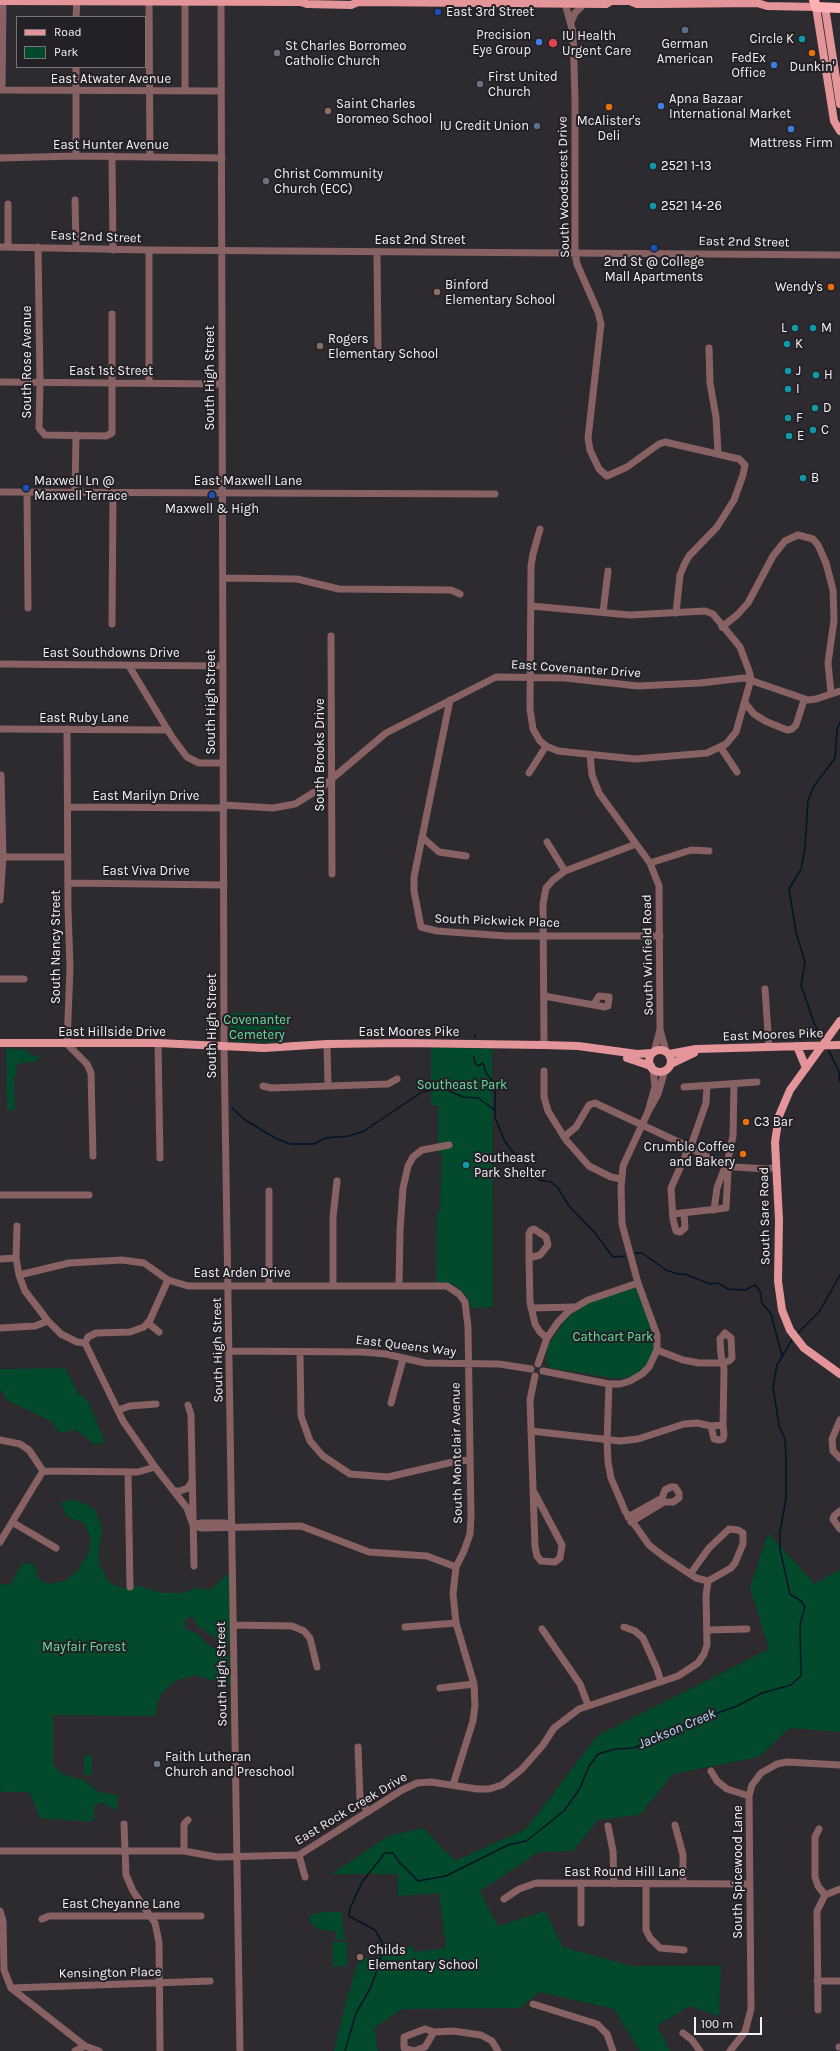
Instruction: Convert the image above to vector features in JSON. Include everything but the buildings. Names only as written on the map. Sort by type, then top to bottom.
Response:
[{"type":"highway","points":[[819,4],[840,8]]},
{"type":"main road","points":[[1,1],[302,1],[307,4],[351,5],[360,1],[564,2],[606,4],[613,6],[760,1],[767,6],[819,4]]},
{"type":"main road","points":[[606,4],[611,1],[633,2],[637,4]]},
{"type":"main road","points":[[819,4],[840,104]]},
{"type":"main road","points":[[819,4],[834,121],[840,131]]},
{"type":"main road","name":"South Sare Road","points":[[840,1023],[820,1046],[790,1090],[779,1116],[775,1142],[775,1167],[779,1220],[778,1293],[782,1310],[790,1330],[804,1348],[840,1374]]},
{"type":"main road","name":"East Hillside Drive","points":[[0,1043],[158,1043],[224,1046]]},
{"type":"main road","name":"East Moores Pike","points":[[224,1046],[264,1048],[327,1044],[544,1045],[637,1054],[653,1052]]},
{"type":"main road","name":"East Moores Pike","points":[[667,1052],[696,1049],[837,1045]]},
{"type":"main road","points":[[797,1046],[806,1068]]},
{"type":"main road","name":"East Moores Pike","points":[[595,1049],[640,1061],[652,1067]]},
{"type":"main road","name":"East Moores Pike","points":[[671,1064],[706,1049]]},
{"type":"main road","points":[[661,1050],[667,1052],[671,1064],[665,1070],[658,1071],[652,1067],[649,1059],[653,1052],[661,1050]]},
{"type":"street","points":[[1,1],[1,90]]},
{"type":"street","points":[[76,1],[76,16]]},
{"type":"street","points":[[149,2],[150,157]]},
{"type":"street","points":[[185,2],[185,91]]},
{"type":"street","name":"South High Street","points":[[221,2],[224,1046],[240,2051]]},
{"type":"street","name":"South Woodscrest Drive","points":[[564,2],[571,22],[575,98],[577,264],[601,320],[588,438],[590,450],[600,469],[606,475],[613,474],[662,443],[677,443],[718,453],[742,460],[745,467],[744,475],[734,500],[717,527],[689,556],[684,565],[680,575],[676,613]]},
{"type":"street","points":[[571,22],[575,13],[584,4]]},
{"type":"street","points":[[76,68],[76,156]]},
{"type":"street","name":"East Atwater Avenue","points":[[1,90],[221,91]]},
{"type":"street","points":[[112,156],[113,250]]},
{"type":"street","name":"East Hunter Avenue","points":[[0,158],[112,156],[222,158]]},
{"type":"street","points":[[75,200],[76,248]]},
{"type":"street","points":[[8,204],[8,247]]},
{"type":"street","name":"East 2nd Street","points":[[0,247],[113,250],[222,249],[377,252],[576,252],[840,255]]},
{"type":"street","name":"South Rose Avenue","points":[[38,247],[40,382],[39,430],[48,436],[76,436]]},
{"type":"street","points":[[149,250],[150,383]]},
{"type":"street","points":[[377,252],[378,351]]},
{"type":"street","points":[[75,493],[76,436],[106,436],[112,433],[112,314]]},
{"type":"street","points":[[709,348],[710,383],[716,417],[718,453]]},
{"type":"street","name":"East 1st Street","points":[[0,382],[222,384]]},
{"type":"street","name":"East Maxwell Lane","points":[[0,492],[495,494]]},
{"type":"street","points":[[28,492],[28,608]]},
{"type":"street","points":[[112,493],[112,624]]},
{"type":"street","points":[[531,606],[630,615],[708,612],[715,616],[722,627],[740,647],[747,662],[751,679],[736,732],[729,742],[721,748],[703,754],[635,759],[558,751],[546,746],[535,734],[531,724],[531,606],[532,559],[540,529]]},
{"type":"street","points":[[722,627],[748,602],[782,543],[794,536],[806,536],[812,538],[824,557],[832,582],[834,620],[828,663],[831,693]]},
{"type":"street","points":[[603,612],[608,571]]},
{"type":"street","points":[[222,578],[297,579],[339,589],[451,590],[460,594]]},
{"type":"street","name":"South Brooks Drive","points":[[331,636],[332,874]]},
{"type":"street","name":"East Southdowns Drive","points":[[0,664],[222,666]]},
{"type":"street","points":[[129,666],[180,748],[193,761],[223,763]]},
{"type":"street","name":"East Covenanter Drive","points":[[224,806],[264,808],[288,806],[308,797],[386,733],[496,677],[565,678],[638,686],[700,683],[737,678],[751,679],[804,700]]},
{"type":"street","points":[[745,703],[754,714],[765,721],[787,730],[792,729],[796,725],[804,700],[816,699],[840,691]]},
{"type":"street","name":"South Pickwick Place","points":[[450,700],[414,883],[421,927],[430,931],[459,933],[543,936],[660,936]]},
{"type":"street","name":"East Ruby Lane","points":[[0,729],[168,730]]},
{"type":"street","name":"South Nancy Street","points":[[67,729],[67,857],[70,968],[67,1044]]},
{"type":"street","points":[[529,773],[546,746]]},
{"type":"street","points":[[721,748],[738,772]]},
{"type":"street","name":"South Winfield Road","points":[[590,755],[592,775],[598,793],[650,862],[660,891],[660,1030],[667,1052]]},
{"type":"street","points":[[0,900],[3,857],[1,775]]},
{"type":"street","name":"East Marilyn Drive","points":[[68,807],[224,806]]},
{"type":"street","points":[[422,837],[439,852],[466,856]]},
{"type":"street","points":[[547,842],[564,871]]},
{"type":"street","points":[[544,1045],[543,936],[546,890],[553,880],[564,871],[636,844]]},
{"type":"street","points":[[650,862],[691,850],[709,851]]},
{"type":"street","points":[[3,857],[67,857]]},
{"type":"street","name":"East Viva Drive","points":[[68,883],[224,885]]},
{"type":"street","points":[[0,979],[24,978]]},
{"type":"street","points":[[765,989],[769,1047]]},
{"type":"street","points":[[544,996],[594,1004]]},
{"type":"street","name":"South Winfield Road","points":[[653,1052],[660,1030]]},
{"type":"street","points":[[158,1043],[160,1158]]},
{"type":"street","points":[[67,1044],[87,1064],[91,1073],[93,1156]]},
{"type":"street","points":[[327,1044],[328,1085]]},
{"type":"street","points":[[648,1112],[655,1083],[652,1067]]},
{"type":"street","points":[[543,1371],[609,1384],[630,1381],[642,1374],[649,1367],[657,1350],[657,1335],[638,1283],[622,1224],[621,1179],[623,1166],[658,1094],[665,1070]]},
{"type":"street","points":[[544,1071],[544,1096],[548,1112],[564,1137],[575,1152],[589,1166],[612,1177],[621,1179]]},
{"type":"street","points":[[263,1086],[271,1088],[388,1084],[397,1079]]},
{"type":"street","points":[[684,1087],[757,1082]]},
{"type":"street","points":[[673,1214],[726,1208],[728,1166],[733,1136],[734,1084]]},
{"type":"street","points":[[707,1086],[706,1104],[685,1150],[728,1166]]},
{"type":"street","points":[[564,1137],[574,1130],[592,1103],[602,1104],[688,1144]]},
{"type":"street","points":[[399,1285],[400,1230],[403,1188],[408,1166],[413,1157],[422,1150],[449,1145]]},
{"type":"street","points":[[684,1213],[685,1228],[680,1232],[674,1228],[671,1188],[691,1151]]},
{"type":"street","points":[[714,1210],[717,1188],[728,1166],[734,1163],[775,1167]]},
{"type":"street","points":[[333,1285],[334,1211],[337,1181]]},
{"type":"street","points":[[717,1188],[728,1190]]},
{"type":"street","points":[[269,1191],[269,1285]]},
{"type":"street","points":[[0,1195],[88,1195]]},
{"type":"street","points":[[17,1226],[16,1258],[24,1291],[48,1321],[61,1334],[77,1342],[85,1343]]},
{"type":"street","points":[[0,1259],[16,1258]]},
{"type":"street","points":[[529,1258],[531,1308],[538,1329],[547,1338]]},
{"type":"street","name":"East Arden Drive","points":[[19,1275],[69,1262],[122,1260],[144,1263],[168,1280],[188,1286],[399,1285],[449,1287]]},
{"type":"street","points":[[85,1343],[92,1334],[130,1332],[140,1329],[148,1324],[168,1280]]},
{"type":"street","points":[[535,1494],[562,1545],[560,1558],[555,1562],[541,1561],[537,1556],[530,1400],[535,1376],[531,1369],[534,1365],[538,1364],[547,1338],[564,1315],[575,1307],[601,1295],[638,1283]]},
{"type":"street","name":"South Montclair Avenue","points":[[449,1287],[459,1294],[465,1302],[470,1460],[470,1534],[456,1567],[453,1594],[456,1623],[474,1684],[475,1705],[473,1721],[453,1785]]},
{"type":"street","points":[[531,1308],[575,1307]]},
{"type":"street","points":[[557,1308],[564,1315]]},
{"type":"street","points":[[0,1328],[35,1326],[48,1321]]},
{"type":"street","points":[[148,1324],[159,1332]]},
{"type":"street","points":[[85,1343],[123,1421],[137,1443],[187,1508],[193,1525]]},
{"type":"street","points":[[657,1350],[683,1360],[699,1363],[723,1363],[724,1378],[722,1425],[724,1435],[722,1439],[714,1439],[711,1426]]},
{"type":"street","name":"East Queens Way","points":[[230,1351],[362,1352],[425,1363],[468,1365],[500,1364],[531,1369]]},
{"type":"street","points":[[300,1352],[301,1416],[310,1441],[323,1456],[350,1474],[388,1477],[457,1461],[470,1460]]},
{"type":"street","points":[[391,1403],[403,1359]]},
{"type":"street","points":[[538,1364],[543,1368],[543,1371]]},
{"type":"street","points":[[535,1376],[539,1376],[543,1371]]},
{"type":"street","points":[[609,1384],[607,1441],[608,1462],[612,1478],[629,1519],[649,1544],[663,1556],[691,1574],[706,1581],[730,1568],[738,1559],[744,1538],[743,1533],[738,1530],[729,1529],[704,1555],[691,1574]]},
{"type":"street","points":[[118,1410],[130,1406],[156,1404]]},
{"type":"street","points":[[188,1405],[191,1415],[191,1483],[194,1566]]},
{"type":"street","points":[[840,1420],[832,1439],[834,1451],[840,1458]]},
{"type":"street","points":[[531,1431],[607,1441],[638,1439],[684,1424],[697,1423],[711,1426],[722,1425]]},
{"type":"street","points":[[0,1440],[20,1444],[29,1450],[43,1471]]},
{"type":"street","points":[[43,1471],[138,1472],[155,1467]]},
{"type":"street","points":[[0,1542],[43,1471]]},
{"type":"street","points":[[128,1472],[130,1587]]},
{"type":"street","points":[[174,1491],[180,1491],[188,1488],[191,1483]]},
{"type":"street","points":[[629,1519],[665,1498]]},
{"type":"street","points":[[840,1511],[834,1516],[833,1519],[840,1529]]},
{"type":"street","points":[[535,1520],[548,1518]]},
{"type":"street","points":[[12,1522],[56,1548]]},
{"type":"street","points":[[193,1525],[201,1528],[301,1526],[369,1552],[427,1556],[456,1567]]},
{"type":"street","name":"East Rock Creek Drive","points":[[0,1851],[184,1851],[217,1857],[300,1855],[402,1790],[417,1783],[430,1782],[477,1789],[489,1789],[502,1785],[522,1769],[554,1728],[569,1716],[588,1705],[678,1676],[698,1663],[704,1654],[707,1645],[706,1581]]},
{"type":"street","points":[[405,1627],[456,1623]]},
{"type":"street","points":[[233,1625],[292,1626],[304,1631],[310,1638],[317,1667]]},
{"type":"street","points":[[624,1627],[635,1631],[643,1638],[657,1669],[661,1682]]},
{"type":"street","points":[[542,1629],[580,1684],[588,1705]]},
{"type":"street","points":[[707,1630],[747,1629]]},
{"type":"street","points":[[440,1688],[474,1684]]},
{"type":"street","points":[[358,1747],[360,1799],[368,1812]]},
{"type":"street","name":"South Spicewood Lane","points":[[730,2051],[745,2032],[750,2013],[749,1796],[752,1786],[757,1777],[764,1771],[777,1764],[786,1762],[840,1765]]},
{"type":"street","points":[[711,1771],[717,1781],[727,1789],[749,1796]]},
{"type":"street","points":[[184,1851],[184,1824],[188,1820]]},
{"type":"street","points":[[124,1824],[126,1875],[133,1891],[155,1923],[159,1942],[160,2051]]},
{"type":"street","points":[[675,1825],[682,1855],[683,1884]]},
{"type":"street","points":[[608,1826],[613,1851],[614,1884]]},
{"type":"street","points":[[819,1830],[814,1837],[815,1878],[818,1886],[825,1895]]},
{"type":"street","points":[[300,1855],[305,1877]]},
{"type":"street","points":[[581,1883],[581,1923]]},
{"type":"street","name":"East Round Hill Lane","points":[[504,1899],[513,1892],[530,1884],[750,1884]]},
{"type":"street","points":[[646,1884],[646,1930],[650,1938],[660,1948],[684,1950]]},
{"type":"street","points":[[818,2010],[816,1915],[819,1903],[825,1895],[840,1889]]},
{"type":"street","points":[[0,1911],[3,1921],[4,1970],[11,1988],[85,2046],[100,2051]]},
{"type":"street","name":"East Cheyanne Lane","points":[[42,1919],[49,1916],[201,1916]]},
{"type":"street","points":[[817,1981],[840,1981]]},
{"type":"street","name":"Kensington Place","points":[[11,1988],[210,1982]]},
{"type":"street","points":[[533,2004],[597,2024],[608,2034],[613,2051]]},
{"type":"street","points":[[434,2032],[453,2031],[481,2035],[492,2040],[498,2051]]},
{"type":"street","points":[[683,2033],[692,2040],[700,2051]]},
{"type":"street","points":[[74,2051],[85,2046]]},
{"type":"green space","name":"Covenanter Cemetery","points":[[230,1013],[284,1013],[284,1042],[235,1042],[230,1038]]},
{"type":"green space","name":"Southeast Park","points":[[431,1047],[492,1049],[493,1307],[471,1308],[468,1299],[460,1289],[451,1283],[436,1282],[437,1212],[440,1212],[442,1154],[438,1153],[438,1106],[431,1105]]},
{"type":"green space","points":[[6,1048],[26,1050],[31,1055],[38,1056],[38,1059],[35,1062],[21,1063],[16,1066],[16,1076],[14,1077],[15,1110],[7,1110]]},
{"type":"green space","name":"Cathcart Park","points":[[637,1287],[656,1335],[654,1355],[642,1371],[630,1377],[619,1379],[550,1368],[546,1361],[548,1345],[567,1318],[579,1308],[599,1298]]},
{"type":"green space","points":[[65,1368],[78,1393],[88,1401],[105,1443],[94,1444],[76,1430],[59,1433],[52,1422],[7,1400],[0,1389],[0,1369]]},
{"type":"green space","name":"Mayfair Forest","points":[[74,1499],[95,1509],[102,1530],[99,1547],[99,1564],[109,1582],[120,1588],[138,1586],[164,1593],[183,1593],[195,1588],[210,1590],[231,1571],[229,1647],[199,1627],[192,1616],[185,1620],[185,1629],[198,1634],[207,1644],[224,1654],[229,1654],[230,1683],[218,1682],[196,1675],[175,1681],[162,1693],[156,1708],[156,1716],[53,1715],[53,1765],[64,1775],[84,1780],[98,1792],[117,1795],[117,1811],[102,1802],[95,1806],[93,1822],[40,1818],[29,1792],[3,1792],[0,1790],[0,1584],[10,1585],[23,1563],[34,1564],[38,1578],[48,1584],[65,1581],[77,1571],[88,1554],[91,1540],[84,1523],[67,1517],[61,1503]]},
{"type":"green space","points":[[768,1533],[815,1584],[840,1569],[840,1732],[790,1728],[759,1757],[673,1774],[640,1815],[598,1820],[573,1851],[539,1852],[480,1891],[498,1926],[545,1911],[563,1947],[632,1966],[721,1966],[719,2016],[689,2006],[657,2026],[670,2051],[640,2051],[614,2009],[539,1992],[520,2008],[402,2009],[374,2028],[378,2051],[334,2051],[344,2009],[359,1959],[392,1955],[392,1949],[413,1946],[414,1952],[446,1948],[439,1893],[398,1896],[398,1874],[332,1874],[388,1836],[423,1828],[455,1861],[526,1829],[597,1736],[769,1649],[750,1588]]},
{"type":"green space","points":[[92,1755],[92,1775],[84,1775],[84,1756]]},
{"type":"green space","points":[[324,1912],[342,1912],[343,1940],[337,1940],[335,1931],[326,1931],[324,1928],[321,1931],[309,1922],[310,1915]]},
{"type":"green space","points":[[332,1942],[347,1942],[347,1966],[333,1967]]},
{"type":"waterway","name":"Jackson Creek","points":[[823,1040],[814,1023],[801,985],[805,962],[796,932],[789,889],[801,869],[805,848],[808,800],[814,786],[835,758],[837,729],[840,722]]},
{"type":"waterway","name":"Jackson Creek","points":[[828,1049],[839,1072],[840,1082]]},
{"type":"waterway","points":[[474,1057],[475,1063],[478,1066],[483,1063],[486,1073],[495,1084],[495,1117],[504,1140],[512,1151],[525,1162],[539,1180],[551,1182],[558,1188],[569,1206],[595,1233],[613,1257],[625,1256]]},
{"type":"waterway","points":[[232,1108],[245,1120],[275,1138],[290,1144],[314,1144],[325,1138],[349,1136],[364,1131],[422,1092],[434,1090],[445,1089],[463,1097],[478,1098],[495,1110]]},
{"type":"waterway","points":[[635,1253],[642,1253],[666,1270],[678,1274],[685,1274],[710,1284],[718,1283],[728,1289],[745,1290],[755,1285],[760,1291],[762,1303],[771,1314],[782,1356]]},
{"type":"waterway","name":"Jackson Creek","points":[[797,1334],[819,1312],[840,1275]]},
{"type":"waterway","name":"Jackson Creek","points":[[345,2051],[356,2013],[370,1989],[376,1973],[381,1957],[382,1942],[375,1930],[349,1916],[350,1908],[362,1882],[385,1853],[393,1853],[399,1862],[418,1881],[446,1876],[508,1845],[526,1841],[564,1811],[580,1788],[589,1766],[598,1754],[616,1749],[634,1748],[689,1723],[737,1706],[762,1693],[791,1685],[801,1676],[800,1624],[805,1607],[801,1601],[790,1594],[780,1550],[780,1532],[786,1498],[786,1459],[785,1439],[779,1425],[773,1387],[777,1365],[793,1338]]},
{"type":"place","name":"East 3rd Street","points":[[438,12]]},
{"type":"place","name":"German American","points":[[685,30]]},
{"type":"place","name":"Circle K","points":[[802,39]]},
{"type":"place","name":"Precision Eye Group","points":[[539,42]]},
{"type":"place","name":"IU Health Urgent Care","points":[[553,43]]},
{"type":"place","name":"St Charles Borromeo Catholic Church","points":[[277,53]]},
{"type":"place","name":"Dunkin'","points":[[812,53]]},
{"type":"place","name":"FedEx Office","points":[[774,65]]},
{"type":"place","name":"First United Church","points":[[480,84]]},
{"type":"place","name":"Apna Bazaar International Market","points":[[661,106]]},
{"type":"place","name":"McAlister's Deli","points":[[609,107]]},
{"type":"place","name":"Saint Charles Boromeo School","points":[[328,111]]},
{"type":"place","name":"IU Credit Union","points":[[537,126]]},
{"type":"place","name":"Mattress Firm","points":[[791,129]]},
{"type":"place","name":"2521 1-13","points":[[653,166]]},
{"type":"place","name":"Christ Community Church (ECC)","points":[[266,181]]},
{"type":"place","name":"2521 14-26","points":[[653,206]]},
{"type":"place","name":"2nd St @ College Mall Apartments","points":[[654,248]]},
{"type":"place","name":"Wendy's","points":[[831,287]]},
{"type":"place","name":"Binford Elementary School","points":[[437,292]]},
{"type":"place","name":"L","points":[[795,328]]},
{"type":"place","name":"M","points":[[813,328]]},
{"type":"place","name":"K","points":[[787,344]]},
{"type":"place","name":"Rogers Elementary School","points":[[320,346]]},
{"type":"place","name":"J","points":[[788,371]]},
{"type":"place","name":"H","points":[[816,375]]},
{"type":"place","name":"I","points":[[788,389]]},
{"type":"place","name":"D","points":[[815,408]]},
{"type":"place","name":"F","points":[[788,418]]},
{"type":"place","name":"C","points":[[813,430]]},
{"type":"place","name":"E","points":[[789,436]]},
{"type":"place","name":"B","points":[[803,478]]},
{"type":"place","name":"Maxwell Ln @ Maxwell Terrace","points":[[26,488]]},
{"type":"place","name":"Maxwell & High","points":[[212,495]]},
{"type":"place","name":"C3 Bar","points":[[746,1122]]},
{"type":"place","name":"Crumble Coffee and Bakery","points":[[743,1154]]},
{"type":"place","name":"Southeast Park Shelter","points":[[466,1165]]},
{"type":"place","name":"Faith Lutheran Church and Preschool","points":[[157,1764]]},
{"type":"place","name":"Childs Elementary School","points":[[360,1957]]}]
